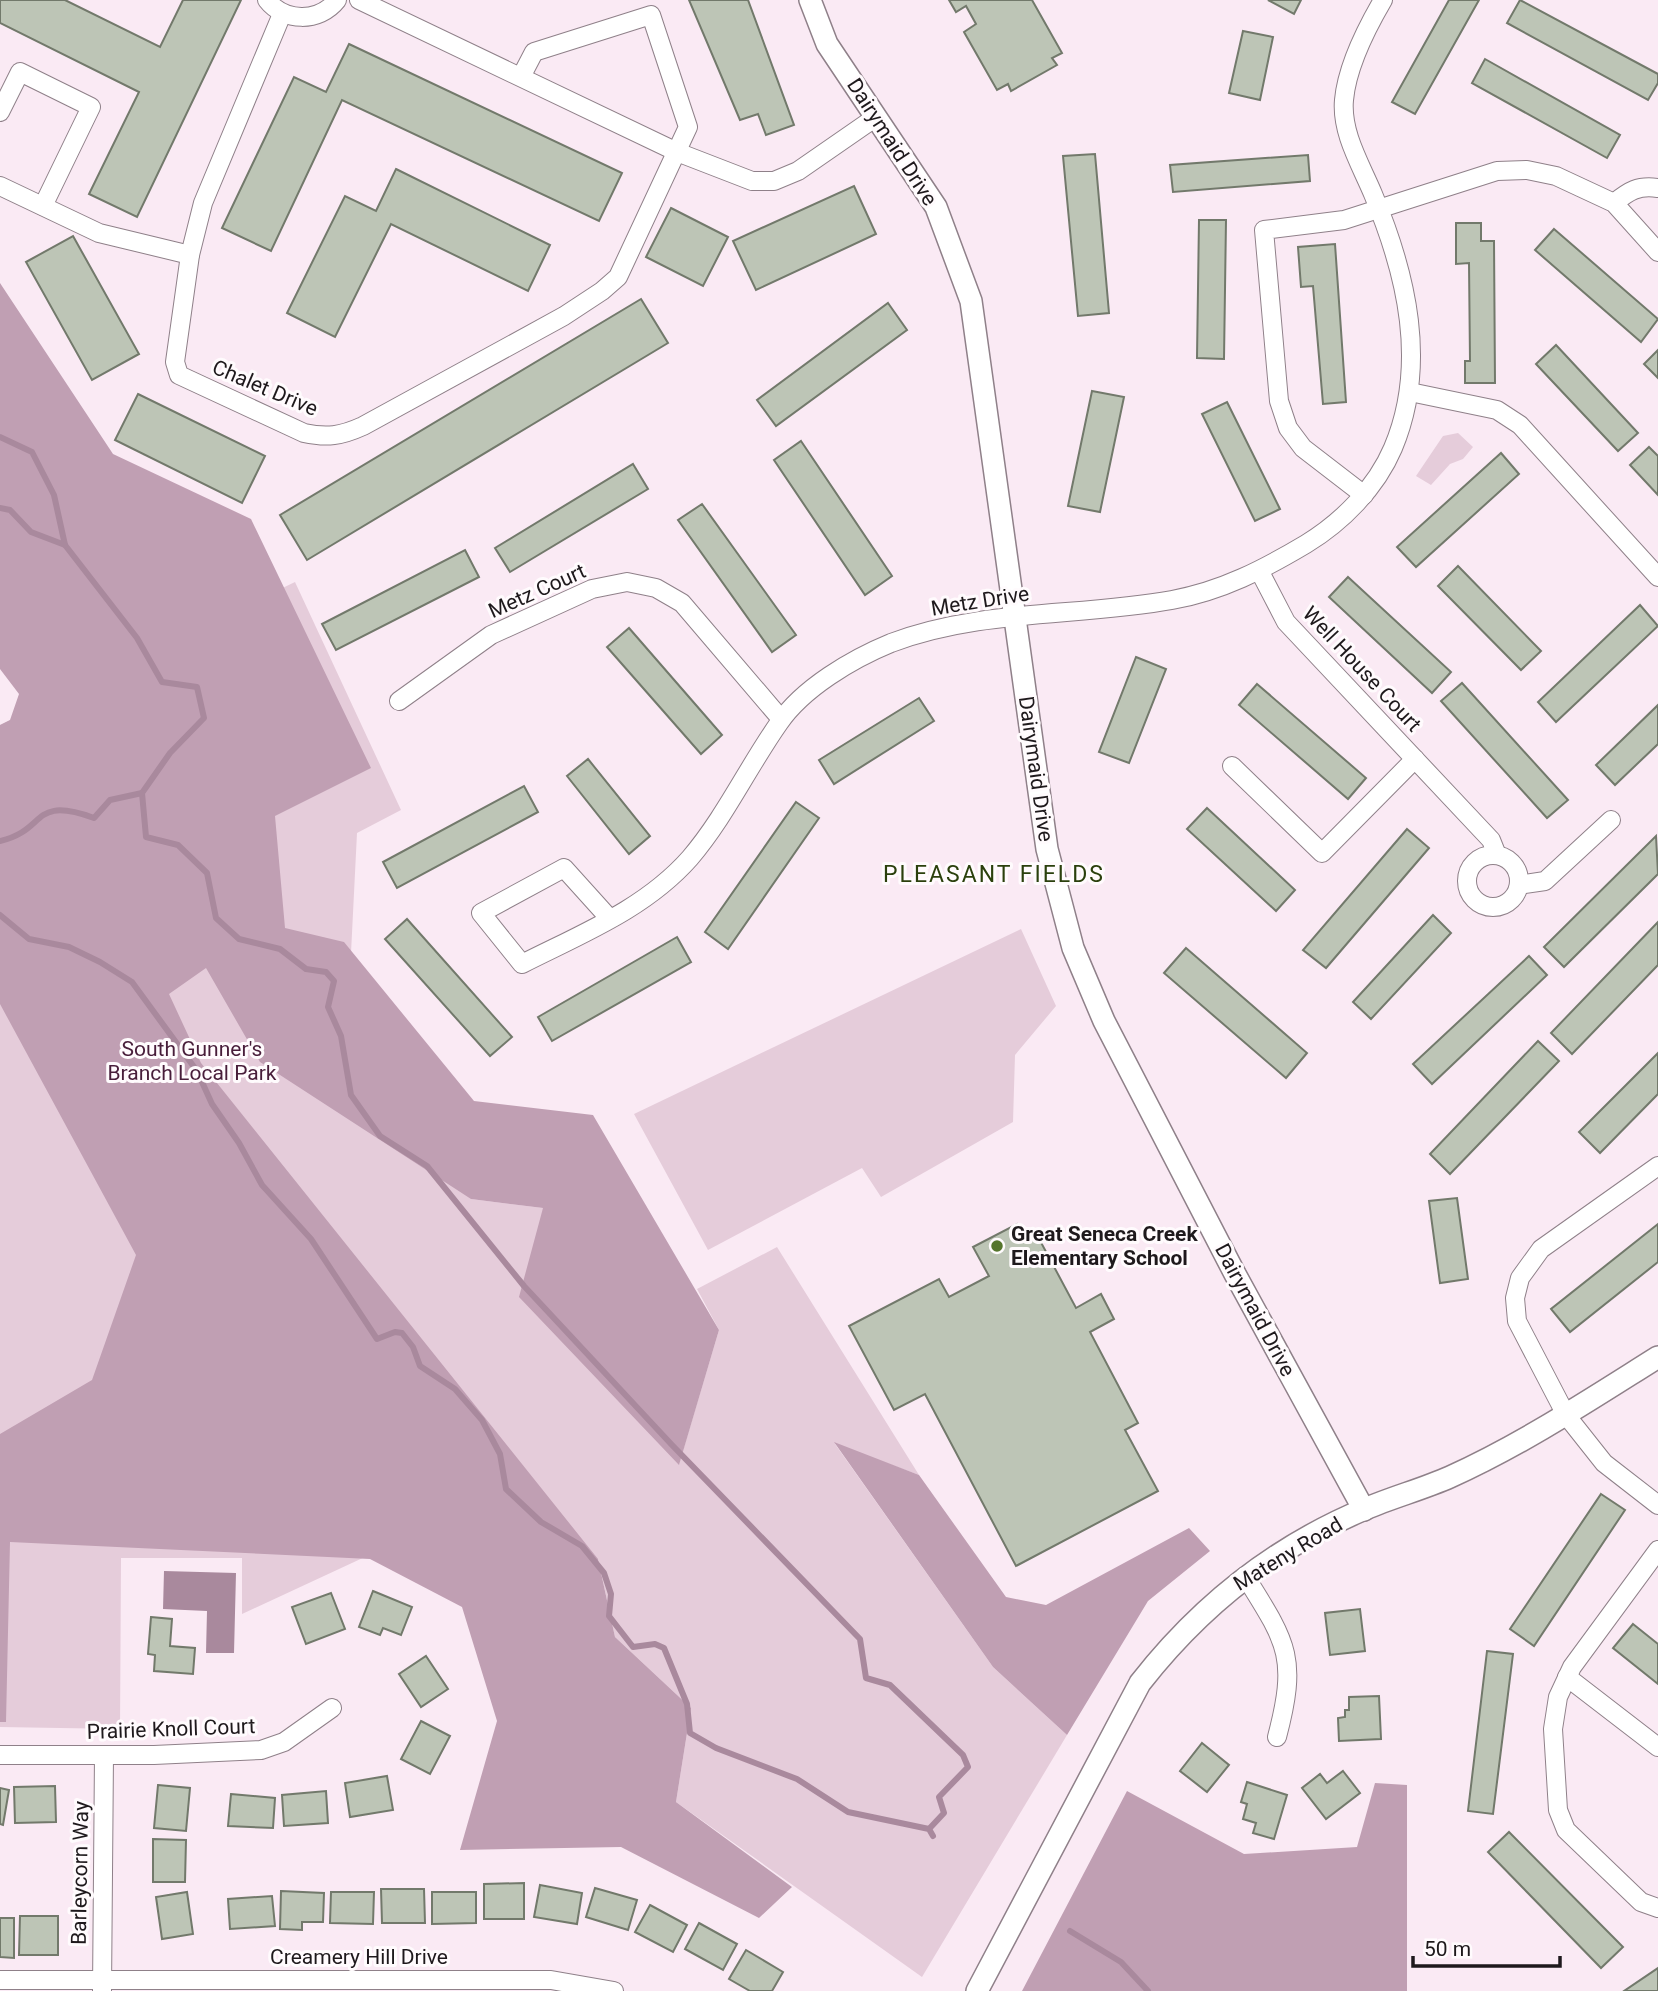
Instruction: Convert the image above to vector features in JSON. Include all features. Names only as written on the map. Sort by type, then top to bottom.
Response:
[{"type":"street","points":[[267,0],[282,14],[314,16],[332,7],[337,0]]},
{"type":"street","points":[[359,0],[522,75],[677,152],[752,181],[774,181],[798,171],[876,117]]},
{"type":"street","name":"Dairymaid Drive","points":[[810,0],[827,44],[936,207],[971,301],[1047,849],[1073,948],[1104,1021],[1228,1262],[1364,1510]]},
{"type":"street","name":"Metz Drive","points":[[610,919],[564,868],[481,914],[522,964],[610,919],[663,885],[691,857],[734,796],[781,719],[812,690],[888,645],[950,625],[1173,600],[1216,589],[1260,572],[1325,532],[1364,495],[1392,450],[1410,392],[1413,345],[1409,312],[1379,208],[1345,127],[1343,102],[1348,78],[1383,0]]},
{"type":"street","name":"Chalet Drive","points":[[282,14],[203,203],[190,254],[175,362],[179,375],[304,433],[325,438],[344,435],[564,316],[602,291],[618,276],[677,152]]},
{"type":"street","points":[[522,75],[534,52],[651,15],[688,127],[677,152]]},
{"type":"street","points":[[0,112],[20,72],[91,107],[43,206]]},
{"type":"street","points":[[1364,495],[1303,448],[1288,428],[1279,401],[1264,230],[1344,220],[1497,172],[1527,170],[1556,176],[1614,203],[1658,251]]},
{"type":"street","points":[[0,186],[99,233],[190,254]]},
{"type":"street","points":[[1614,203],[1636,188],[1658,188]]},
{"type":"street","points":[[1410,392],[1497,410],[1520,425],[1658,577]]},
{"type":"street","name":"Well House Court","points":[[1260,572],[1286,622],[1491,840],[1497,855],[1514,866],[1519,885]]},
{"type":"street","name":"Metz Court","points":[[400,701],[491,635],[592,589],[627,582],[656,588],[681,603],[781,719]]},
{"type":"street","name":"Well House Court","points":[[1231,766],[1322,853],[1415,759]]},
{"type":"street","points":[[1497,855],[1486,856],[1470,868],[1467,878],[1472,897],[1489,907],[1499,907],[1515,894],[1519,885],[1545,880],[1611,820]]},
{"type":"street","points":[[1658,1166],[1541,1248],[1520,1278],[1515,1298],[1517,1321],[1566,1415],[1604,1463],[1658,1506]]},
{"type":"street","name":"Mateny Road","points":[[977,1991],[1140,1683],[1174,1639],[1245,1576],[1306,1538],[1364,1510],[1450,1476],[1566,1415],[1658,1357]]},
{"type":"street","points":[[1658,1550],[1567,1677],[1558,1697],[1553,1729],[1558,1810],[1562,1820],[1578,1845],[1641,1902],[1658,1908]]},
{"type":"street","points":[[1245,1576],[1274,1622],[1288,1662],[1289,1690],[1277,1737]]},
{"type":"street","points":[[1567,1677],[1658,1747]]},
{"type":"street","name":"Prairie Knoll Court","points":[[0,1755],[261,1750],[284,1742],[332,1708]]},
{"type":"street","name":"Barleycorn Way","points":[[102,1985],[104,1755]]},
{"type":"street","name":"Creamery Hill Drive","points":[[0,1980],[102,1985],[551,1980],[614,1991]]},
{"type":"green space","name":"South Gunner's Branch Local Park","points":[[0,283],[113,454],[251,519],[371,768],[275,816],[285,928],[344,942],[474,1101],[593,1115],[719,1330],[679,1465],[519,1297],[543,1208],[471,1199],[260,1062],[206,968],[169,994],[201,1063],[598,1559],[615,1637],[691,1708],[676,1802],[792,1887],[759,1918],[621,1847],[460,1850],[497,1721],[462,1607],[370,1559],[10,1542],[6,1722],[0,1722],[0,1434],[92,1380],[136,1255],[0,1004],[0,725],[10,720],[19,694],[0,669]]},
{"type":"green space","points":[[1458,433],[1473,447],[1463,459],[1450,464],[1431,485],[1416,476],[1443,436]]},
{"type":"green space","name":"South Gunner's Branch Local Park","points":[[295,582],[401,810],[357,833],[351,953],[471,1199],[543,1208],[679,1464],[719,1330],[697,1289],[777,1247],[919,1475],[835,1444],[993,1667],[1067,1735],[922,1977],[676,1802],[691,1708],[615,1637],[598,1559],[367,1556],[242,1614],[242,1558],[121,1558],[120,1729],[0,1727],[0,725]]},
{"type":"green space","points":[[1021,929],[1056,1006],[1015,1055],[1013,1122],[881,1197],[862,1168],[708,1250],[634,1114]]},
{"type":"green space","points":[[834,1442],[919,1475],[1006,1597],[1046,1605],[1189,1528],[1210,1551],[1148,1601],[1067,1735],[993,1667]]},
{"type":"green space","points":[[1375,1783],[1407,1785],[1407,1991],[1022,1991],[1127,1791],[1244,1854],[1357,1847]]},
{"type":"shaded area","points":[[164,1571],[236,1573],[234,1653],[206,1653],[207,1611],[163,1609]]},
{"type":"building","points":[[0,0],[65,0],[160,47],[183,0],[241,0],[137,217],[89,194],[139,92],[0,23]]},
{"type":"building","points":[[689,0],[748,0],[794,125],[766,135],[758,114],[740,120]]},
{"type":"building","points":[[949,0],[1032,0],[1062,53],[1052,58],[1057,65],[1011,91],[1008,84],[997,90],[964,32],[976,24],[966,6],[956,12]]},
{"type":"building","points":[[1268,0],[1301,0],[1294,14]]},
{"type":"building","points":[[1449,0],[1479,0],[1415,114],[1392,102]]},
{"type":"building","points":[[1520,0],[1658,74],[1658,83],[1648,100],[1507,23]]},
{"type":"building","points":[[1243,31],[1273,37],[1260,100],[1229,93]]},
{"type":"building","points":[[349,44],[622,173],[599,221],[342,100],[271,251],[222,228],[294,77],[326,92]]},
{"type":"building","points":[[1485,59],[1620,135],[1607,158],[1472,83]]},
{"type":"building","points":[[1095,154],[1109,313],[1078,316],[1063,156]]},
{"type":"building","points":[[1308,155],[1310,181],[1173,192],[1170,165]]},
{"type":"building","points":[[396,169],[550,245],[528,291],[391,224],[335,337],[287,313],[345,196],[376,211]]},
{"type":"building","points":[[854,186],[876,234],[756,290],[733,241]]},
{"type":"building","points":[[671,208],[728,237],[703,286],[646,257]]},
{"type":"building","points":[[1199,220],[1226,220],[1224,359],[1197,358]]},
{"type":"building","points":[[1456,223],[1481,223],[1481,241],[1494,241],[1495,383],[1465,383],[1465,361],[1470,361],[1469,263],[1456,264]]},
{"type":"building","points":[[1554,229],[1658,319],[1641,342],[1535,250]]},
{"type":"building","points":[[73,236],[139,354],[92,380],[26,262]]},
{"type":"building","points":[[1335,244],[1346,402],[1323,404],[1313,286],[1301,287],[1298,247]]},
{"type":"building","points":[[641,299],[668,343],[307,560],[280,515]]},
{"type":"building","points":[[888,303],[907,330],[776,426],[757,400]]},
{"type":"building","points":[[1556,345],[1638,433],[1618,451],[1536,364]]},
{"type":"building","points":[[1658,350],[1658,378],[1644,364]]},
{"type":"building","points":[[1092,391],[1124,397],[1100,512],[1068,506]]},
{"type":"building","points":[[138,394],[265,456],[242,503],[115,440]]},
{"type":"building","points":[[1227,402],[1280,509],[1255,521],[1202,414]]},
{"type":"building","points":[[801,441],[892,576],[865,595],[774,460]]},
{"type":"building","points":[[1649,447],[1658,456],[1658,495],[1630,465]]},
{"type":"building","points":[[1501,453],[1519,474],[1416,567],[1397,547]]},
{"type":"building","points":[[633,464],[648,489],[510,572],[495,548]]},
{"type":"building","points":[[702,504],[796,635],[772,652],[678,520]]},
{"type":"building","points":[[465,550],[479,577],[336,650],[322,624]]},
{"type":"building","points":[[1458,566],[1541,651],[1521,670],[1438,586]]},
{"type":"building","points":[[1348,577],[1451,672],[1432,693],[1329,597]]},
{"type":"building","points":[[1640,605],[1658,626],[1556,722],[1538,702]]},
{"type":"building","points":[[629,628],[722,735],[701,754],[607,647]]},
{"type":"building","points":[[1136,657],[1166,669],[1129,763],[1099,752]]},
{"type":"building","points":[[1462,683],[1568,800],[1547,818],[1441,701]]},
{"type":"building","points":[[1257,684],[1366,778],[1348,799],[1239,705]]},
{"type":"building","points":[[919,698],[934,721],[834,784],[819,760]]},
{"type":"building","points":[[1658,705],[1658,744],[1615,785],[1596,765]]},
{"type":"building","points":[[588,759],[650,836],[629,854],[567,776]]},
{"type":"building","points":[[524,786],[538,812],[397,888],[383,862]]},
{"type":"building","points":[[796,802],[819,818],[728,949],[705,932]]},
{"type":"building","points":[[1207,808],[1295,890],[1276,911],[1187,829]]},
{"type":"building","points":[[1407,829],[1429,848],[1326,968],[1303,950]]},
{"type":"building","points":[[1656,836],[1658,874],[1564,967],[1544,947]]},
{"type":"building","points":[[1433,915],[1451,933],[1371,1019],[1353,1002]]},
{"type":"building","points":[[407,919],[512,1037],[490,1056],[385,939]]},
{"type":"building","points":[[1658,922],[1658,965],[1572,1054],[1551,1033]]},
{"type":"building","points":[[677,937],[691,962],[552,1041],[538,1017]]},
{"type":"building","points":[[1186,948],[1307,1053],[1286,1078],[1164,973]]},
{"type":"building","points":[[1529,956],[1547,975],[1432,1084],[1413,1064]]},
{"type":"building","points":[[1538,1041],[1559,1061],[1450,1174],[1430,1154]]},
{"type":"building","points":[[1658,1053],[1658,1094],[1600,1153],[1579,1132]]},
{"type":"building","points":[[1457,1198],[1468,1279],[1440,1283],[1429,1201]]},
{"type":"building","points":[[1017,1224],[1025,1239],[1036,1233],[1076,1308],[1101,1294],[1114,1319],[1090,1332],[1138,1423],[1125,1430],[1158,1491],[1016,1566],[925,1394],[894,1410],[849,1326],[939,1279],[949,1297],[989,1276],[973,1247]]},
{"type":"building","points":[[1658,1224],[1658,1262],[1570,1332],[1551,1309]]},
{"type":"building","points":[[1601,1494],[1625,1510],[1534,1646],[1510,1629]]},
{"type":"building","points":[[373,1591],[412,1607],[401,1635],[383,1628],[380,1635],[359,1627]]},
{"type":"building","points":[[331,1593],[345,1629],[306,1644],[292,1607]]},
{"type":"building","points":[[1360,1609],[1365,1651],[1330,1655],[1325,1613]]},
{"type":"building","points":[[151,1617],[172,1619],[170,1646],[195,1648],[193,1674],[154,1671],[155,1655],[148,1654]]},
{"type":"building","points":[[1633,1624],[1658,1644],[1658,1684],[1613,1648]]},
{"type":"building","points":[[1487,1651],[1513,1654],[1493,1814],[1468,1811]]},
{"type":"building","points":[[426,1656],[448,1689],[421,1707],[399,1674]]},
{"type":"building","points":[[1379,1696],[1381,1739],[1339,1741],[1338,1718],[1345,1717],[1345,1710],[1349,1710],[1349,1697]]},
{"type":"building","points":[[421,1721],[450,1736],[430,1774],[401,1759]]},
{"type":"building","points":[[1202,1743],[1229,1765],[1207,1792],[1180,1771]]},
{"type":"building","points":[[1343,1771],[1360,1793],[1326,1819],[1302,1788],[1320,1774],[1327,1783]]},
{"type":"building","points":[[387,1776],[393,1810],[350,1817],[345,1783]]},
{"type":"building","points":[[1247,1782],[1287,1795],[1274,1839],[1253,1833],[1256,1823],[1243,1819],[1247,1804],[1241,1802]]},
{"type":"building","points":[[158,1785],[190,1788],[186,1831],[154,1828]]},
{"type":"building","points":[[55,1786],[56,1822],[15,1823],[14,1787]]},
{"type":"building","points":[[0,1788],[9,1790],[3,1825],[0,1824]]},
{"type":"building","points":[[326,1791],[328,1823],[284,1826],[282,1795]]},
{"type":"building","points":[[231,1794],[275,1798],[273,1828],[228,1826]]},
{"type":"building","points":[[1509,1832],[1623,1947],[1601,1968],[1488,1852]]},
{"type":"building","points":[[153,1839],[186,1840],[185,1882],[153,1882]]},
{"type":"building","points":[[524,1883],[524,1919],[484,1919],[484,1884]]},
{"type":"building","points":[[540,1885],[582,1893],[577,1924],[534,1917]]},
{"type":"building","points":[[595,1888],[637,1900],[628,1930],[586,1917]]},
{"type":"building","points":[[381,1889],[424,1889],[425,1923],[382,1923]]},
{"type":"building","points":[[281,1891],[324,1893],[323,1922],[302,1922],[302,1930],[280,1929]]},
{"type":"building","points":[[187,1892],[193,1934],[162,1939],[156,1897]]},
{"type":"building","points":[[331,1892],[374,1892],[373,1924],[330,1923]]},
{"type":"building","points":[[432,1892],[476,1892],[476,1923],[432,1924]]},
{"type":"building","points":[[272,1896],[275,1926],[230,1929],[228,1899]]},
{"type":"building","points":[[650,1905],[687,1925],[673,1952],[635,1932]]},
{"type":"building","points":[[20,1916],[58,1916],[58,1955],[19,1955]]},
{"type":"building","points":[[0,1918],[14,1918],[14,1958],[0,1957]]},
{"type":"building","points":[[699,1923],[737,1944],[723,1970],[685,1949]]},
{"type":"building","points":[[746,1950],[783,1972],[772,1991],[750,1991],[729,1979]]},
{"type":"building","points":[[1658,1968],[1658,1991],[1624,1991]]},
{"type":"waterway","points":[[0,437],[32,452],[54,495],[65,545],[137,638],[162,682],[197,687],[204,718],[170,753],[142,793],[146,837],[178,845],[207,873],[216,918],[239,939],[280,949],[306,969],[326,972],[334,981],[328,1007],[341,1036],[351,1095],[380,1136],[427,1166],[524,1286],[672,1445],[860,1639],[866,1678],[890,1685],[963,1755],[968,1767],[939,1797],[944,1813],[929,1829]]},
{"type":"waterway","points":[[0,508],[10,510],[31,532],[65,545]]},
{"type":"waterway","points":[[0,841],[26,830],[49,812],[59,810],[94,818],[110,800],[142,793]]},
{"type":"waterway","points":[[0,915],[29,939],[69,947],[132,982],[197,1071],[212,1104],[239,1143],[262,1185],[311,1239],[377,1339],[395,1332],[402,1333],[413,1347],[420,1366],[455,1389],[482,1420],[500,1454],[506,1489],[541,1522],[582,1546],[604,1573],[611,1594],[609,1616],[633,1647],[655,1644],[664,1648],[687,1704],[690,1733],[716,1748],[797,1779],[848,1812],[929,1829],[933,1836]]},
{"type":"waterway","points":[[1070,1931],[1121,1962],[1148,1991]]},
{"type":"place","name":"Great Seneca Creek Elementary School","points":[[997,1246]]},
{"type":"district","name":"PLEASANT FIELDS","points":[[994,874]]}]
